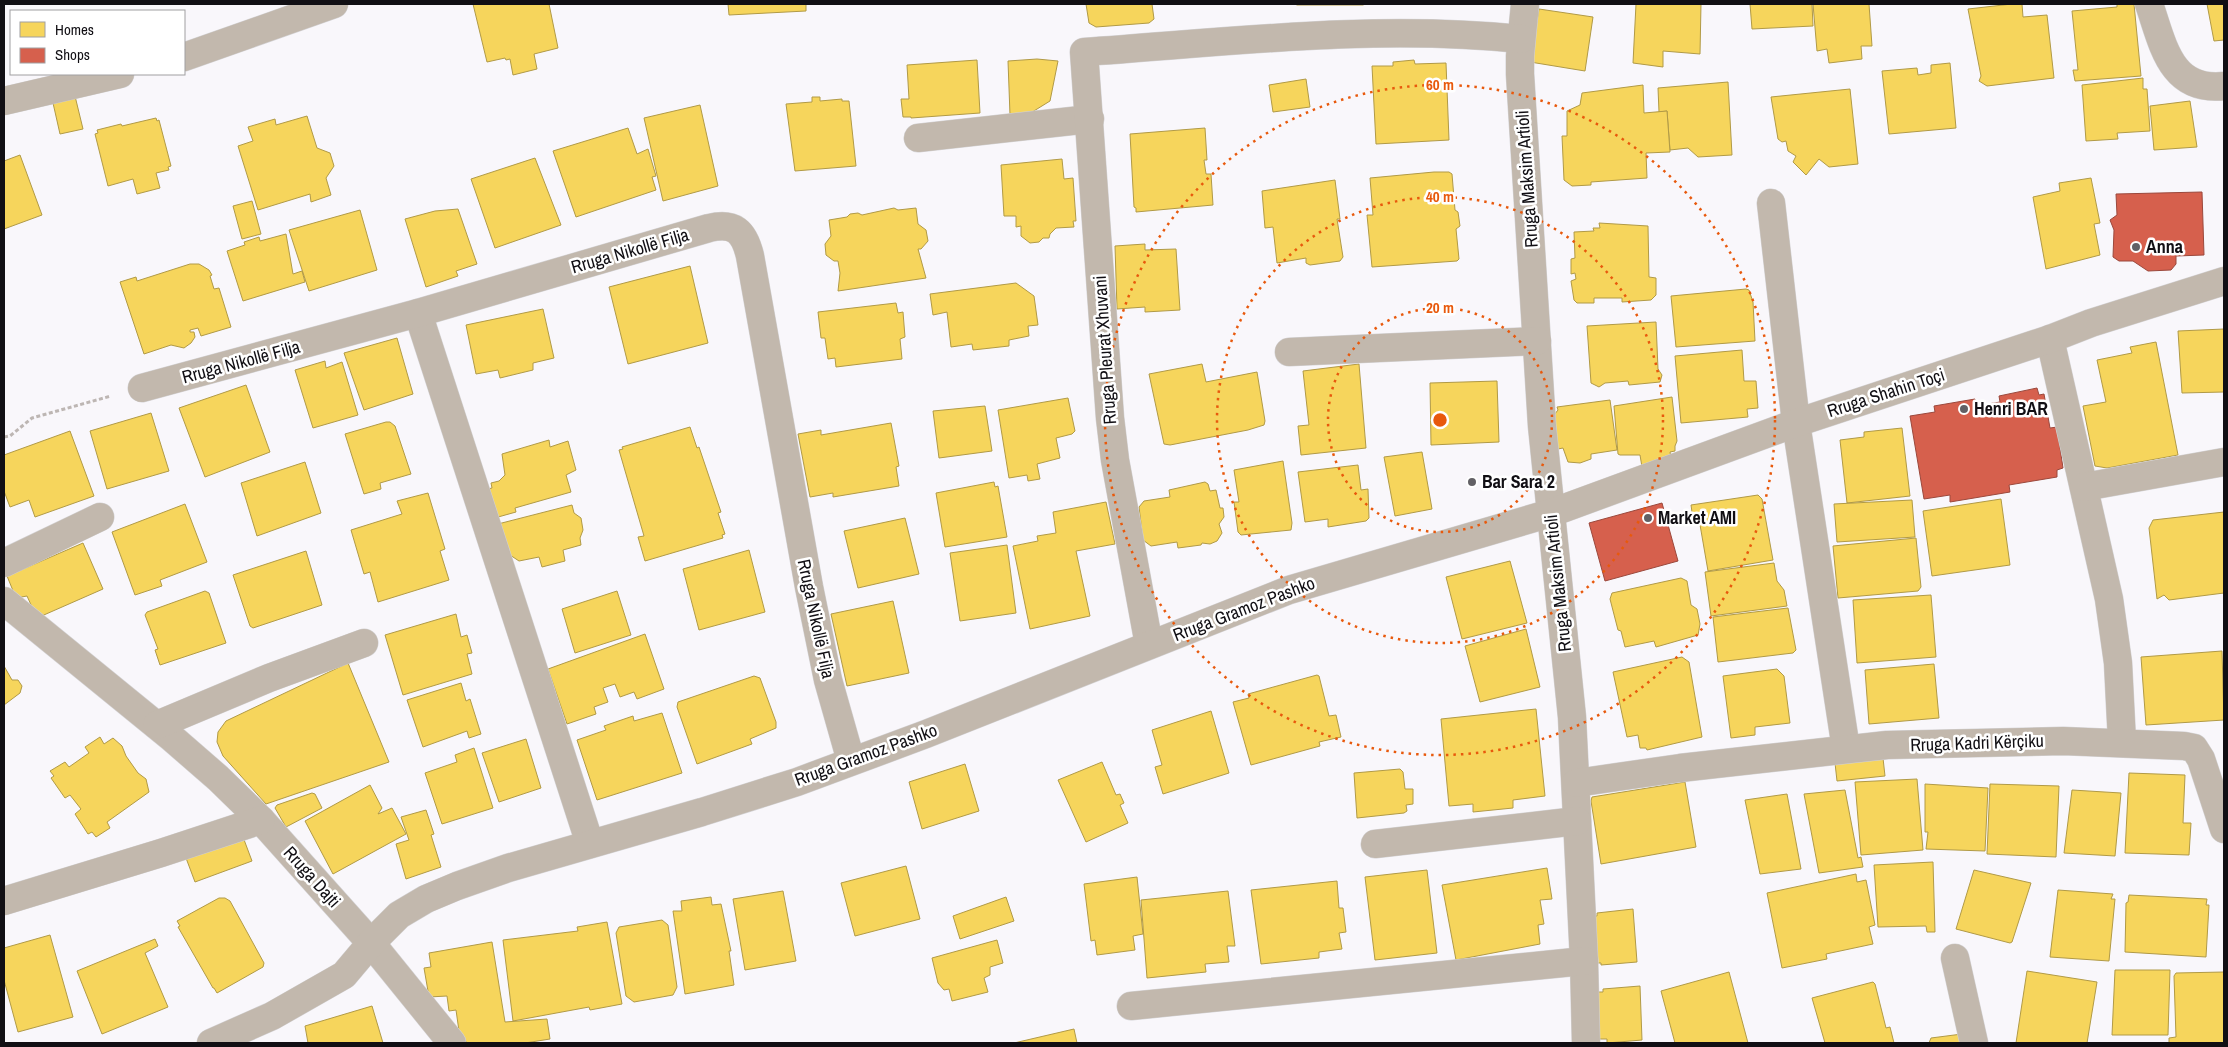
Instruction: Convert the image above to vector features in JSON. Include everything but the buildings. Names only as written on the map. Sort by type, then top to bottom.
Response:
[{"type":"street","points":[[185,57],[334,4]]},
{"type":"street","name":"Rruga Maksim Artioli","points":[[1526,4],[1521,39],[1520,74],[1537,341],[1551,513],[1572,717],[1584,961],[1586,1043]]},
{"type":"street","points":[[2149,4],[2168,56],[2179,73],[2190,82],[2208,88],[2224,86]]},
{"type":"street","name":"Rruga Pleurat Xhuvani","points":[[1149,645],[1117,469],[1110,418],[1084,52],[1308,34],[1439,33],[1521,39]]},
{"type":"street","points":[[4,100],[116,75]]},
{"type":"street","points":[[918,138],[1090,119]]},
{"type":"street","points":[[1771,203],[1796,423],[1846,749]]},
{"type":"street","name":"Rruga Nikollë Filja","points":[[142,388],[418,313],[709,228],[721,225],[730,226],[738,232],[747,244],[750,256],[808,587],[828,680],[850,761]]},
{"type":"street","name":"Rruga Shahin Toçi","points":[[1551,513],[1796,423],[2050,339],[2091,323],[2224,281]]},
{"type":"street","points":[[418,313],[590,844]]},
{"type":"street","points":[[2050,339],[2104,574],[2115,640],[2122,742]]},
{"type":"street","points":[[1289,352],[1537,341]]},
{"type":"street","points":[[2084,486],[2224,462]]},
{"type":"street","name":"Rruga Gramoz Pashko","points":[[211,1043],[272,1016],[344,975],[371,943],[399,915],[426,899],[508,868],[710,810],[797,782],[1290,590],[1551,513]]},
{"type":"street","points":[[4,563],[100,517]]},
{"type":"street","name":"Rruga Dajti","points":[[4,601],[194,756],[261,820],[371,943],[452,1043]]},
{"type":"street","points":[[157,726],[269,678],[364,643]]},
{"type":"street","name":"Rruga Kadri Kërçiku","points":[[1576,783],[1887,745],[2063,741],[2184,746],[2194,748],[2201,759],[2224,829]]},
{"type":"street","points":[[4,901],[261,820]]},
{"type":"street","points":[[1375,844],[1577,821]]},
{"type":"street","points":[[1956,958],[1974,1043]]},
{"type":"street","points":[[1131,1006],[1584,961]]},
{"type":"path","points":[[4,437],[10,436],[32,418],[142,388]]},
{"type":"place","name":"Anna","points":[[2136,247]]},
{"type":"place","name":"Henri BAR","points":[[1964,409]]},
{"type":"place","name":"Bar Sara 2","points":[[1472,482]]},
{"type":"place","name":"Market AMI","points":[[1648,518]]}]
